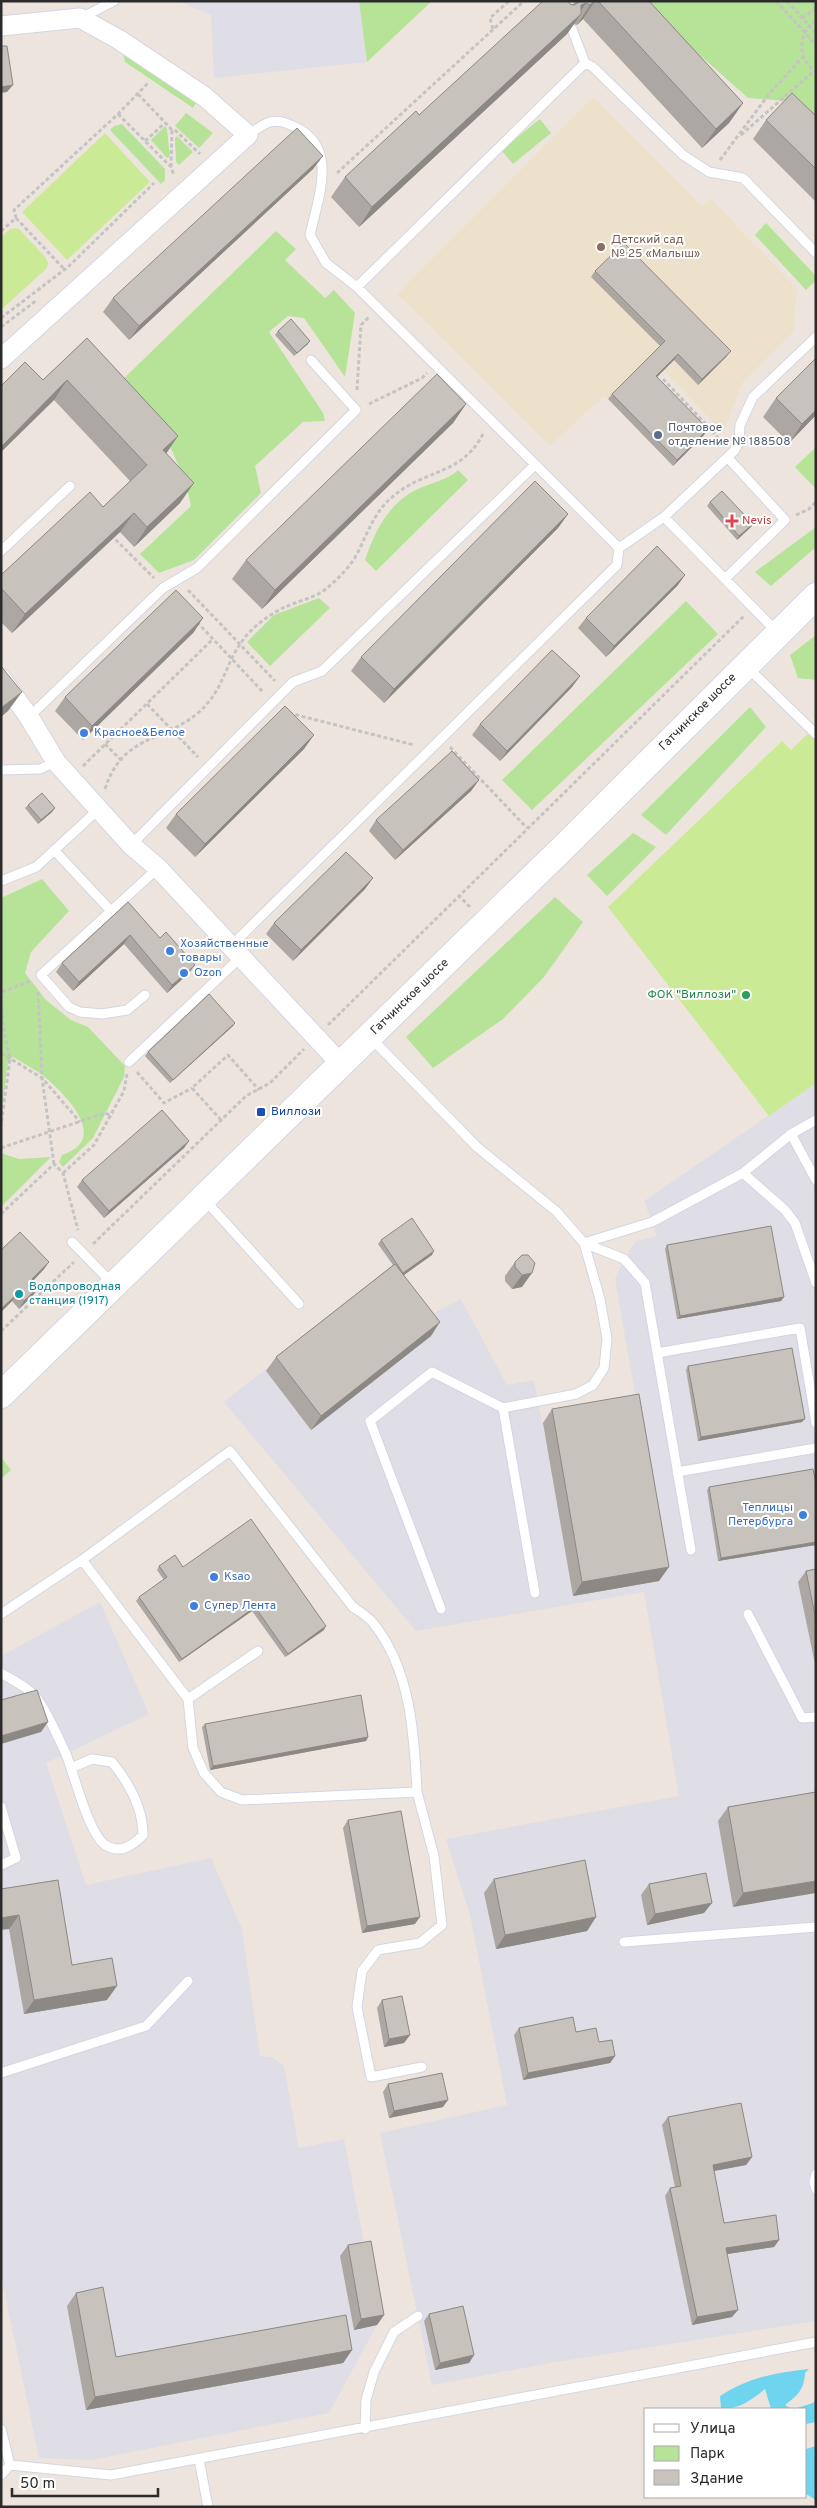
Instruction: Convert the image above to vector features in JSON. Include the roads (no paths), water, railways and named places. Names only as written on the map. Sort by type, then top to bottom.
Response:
[{"type":"main road","name":"Гатчинское шоссе","points":[[1,1395],[569,842],[816,596]]},
{"type":"street","points":[[1,26],[80,18],[118,39],[205,97],[248,134],[1,359]]},
{"type":"street","points":[[1,678],[29,717],[56,762],[131,845],[158,868],[340,1063]]},
{"type":"lane","points":[[80,18],[114,1]]},
{"type":"lane","points":[[572,29],[585,63],[593,67],[683,155],[710,172],[743,178],[816,253]]},
{"type":"lane","points":[[357,287],[585,63]]},
{"type":"lane","points":[[248,134],[268,121],[285,122],[305,131],[318,145],[323,168],[310,235],[326,262],[357,287],[619,548]]},
{"type":"lane","points":[[128,1062],[432,750],[617,565],[619,548],[664,517],[728,458],[737,447],[740,425],[753,397],[816,337]]},
{"type":"lane","points":[[29,717],[164,588],[197,568],[356,410],[311,360]]},
{"type":"lane","points":[[725,579],[785,520],[728,458]]},
{"type":"lane","points":[[131,845],[284,690],[293,682],[322,670],[535,465]]},
{"type":"lane","points":[[1,551],[70,486]]},
{"type":"lane","points":[[664,517],[778,632]]},
{"type":"lane","points":[[745,665],[816,734]]},
{"type":"lane","points":[[1,770],[40,769],[56,762]]},
{"type":"lane","points":[[1,881],[36,867],[98,809]]},
{"type":"lane","points":[[54,850],[111,911]]},
{"type":"lane","points":[[145,995],[127,1010],[102,1014],[80,1012],[69,1007],[39,977],[158,868]]},
{"type":"lane","points":[[369,1036],[477,1147],[556,1211],[584,1243],[600,1299],[607,1339],[604,1368],[593,1385],[576,1394],[503,1408],[432,1372],[370,1421],[441,1609]]},
{"type":"lane","points":[[584,1243],[652,1222],[743,1173],[791,1134],[816,1120]]},
{"type":"lane","points":[[791,1134],[816,1180]]},
{"type":"lane","points":[[743,1173],[785,1210],[794,1223],[816,1283]]},
{"type":"lane","points":[[203,1198],[299,1304]]},
{"type":"lane","points":[[72,1242],[114,1285]]},
{"type":"lane","points":[[584,1243],[624,1259],[645,1283],[691,1550]]},
{"type":"lane","points":[[657,1353],[800,1328],[816,1423]]},
{"type":"lane","points":[[503,1408],[535,1593]]},
{"type":"lane","points":[[677,1472],[816,1448]]},
{"type":"lane","points":[[1,1614],[82,1560],[230,1451],[353,1607],[374,1623],[398,1666],[413,1724],[417,1792],[434,1856],[442,1924],[420,1943],[378,1950],[362,1971],[357,2007],[371,2078],[422,2067]]},
{"type":"lane","points":[[82,1560],[188,1699],[193,1748],[204,1774],[221,1792],[242,1800],[417,1792]]},
{"type":"lane","points":[[748,1614],[802,1718],[816,1717]]},
{"type":"lane","points":[[188,1699],[258,1651]]},
{"type":"lane","points":[[1,1673],[29,1690],[39,1701],[71,1768],[95,1834],[106,1846],[118,1850],[133,1845],[143,1836],[143,1821],[127,1781],[112,1762],[92,1759],[71,1768]]},
{"type":"lane","points":[[1,1807],[16,1858],[1,1865]]},
{"type":"lane","points":[[624,1942],[816,1927]]},
{"type":"lane","points":[[1,2072],[146,2026],[188,1981]]},
{"type":"lane","points":[[816,2174],[814,2182],[816,2189]]},
{"type":"lane","points":[[364,2429],[366,2400],[374,2372],[394,2332],[418,2316]]},
{"type":"lane","points":[[10,2465],[111,2475],[364,2429],[816,2342]]},
{"type":"lane","points":[[1,2429],[10,2465]]},
{"type":"lane","points":[[198,2459],[208,2507]]},
{"type":"lane","points":[[1,2475],[10,2465]]},
{"type":"water","points":[[809,2369],[805,2373],[800,2392],[785,2405],[790,2408],[771,2408],[765,2389],[744,2404],[734,2408],[721,2408],[720,2396],[752,2380],[785,2372]]},
{"type":"water","points":[[816,2399],[816,2422],[807,2424],[807,2408],[797,2408],[813,2403]]},
{"type":"water","points":[[816,2446],[816,2500],[807,2495],[807,2449]]},
{"type":"place","name":"Детский сад № 25 «Малыш»","points":[[601,247]]},
{"type":"place","name":"Почтовое отделение № 188508","points":[[658,435]]},
{"type":"place","name":"Nevis","points":[[732,521]]},
{"type":"place","name":"Красное&Белое","points":[[84,733]]},
{"type":"place","name":"Хозяйственные товары","points":[[170,951]]},
{"type":"place","name":"Ozon","points":[[184,973]]},
{"type":"place","name":"ФОК \"Виллози\"","points":[[746,995]]},
{"type":"place","name":"Виллози","points":[[261,1112]]},
{"type":"place","name":"Водопроводная станция (1917)","points":[[19,1294]]},
{"type":"place","name":"Теплицы Петербурга","points":[[803,1515]]},
{"type":"place","name":"Ksao","points":[[214,1577]]},
{"type":"place","name":"Супер Лента","points":[[194,1606]]}]
